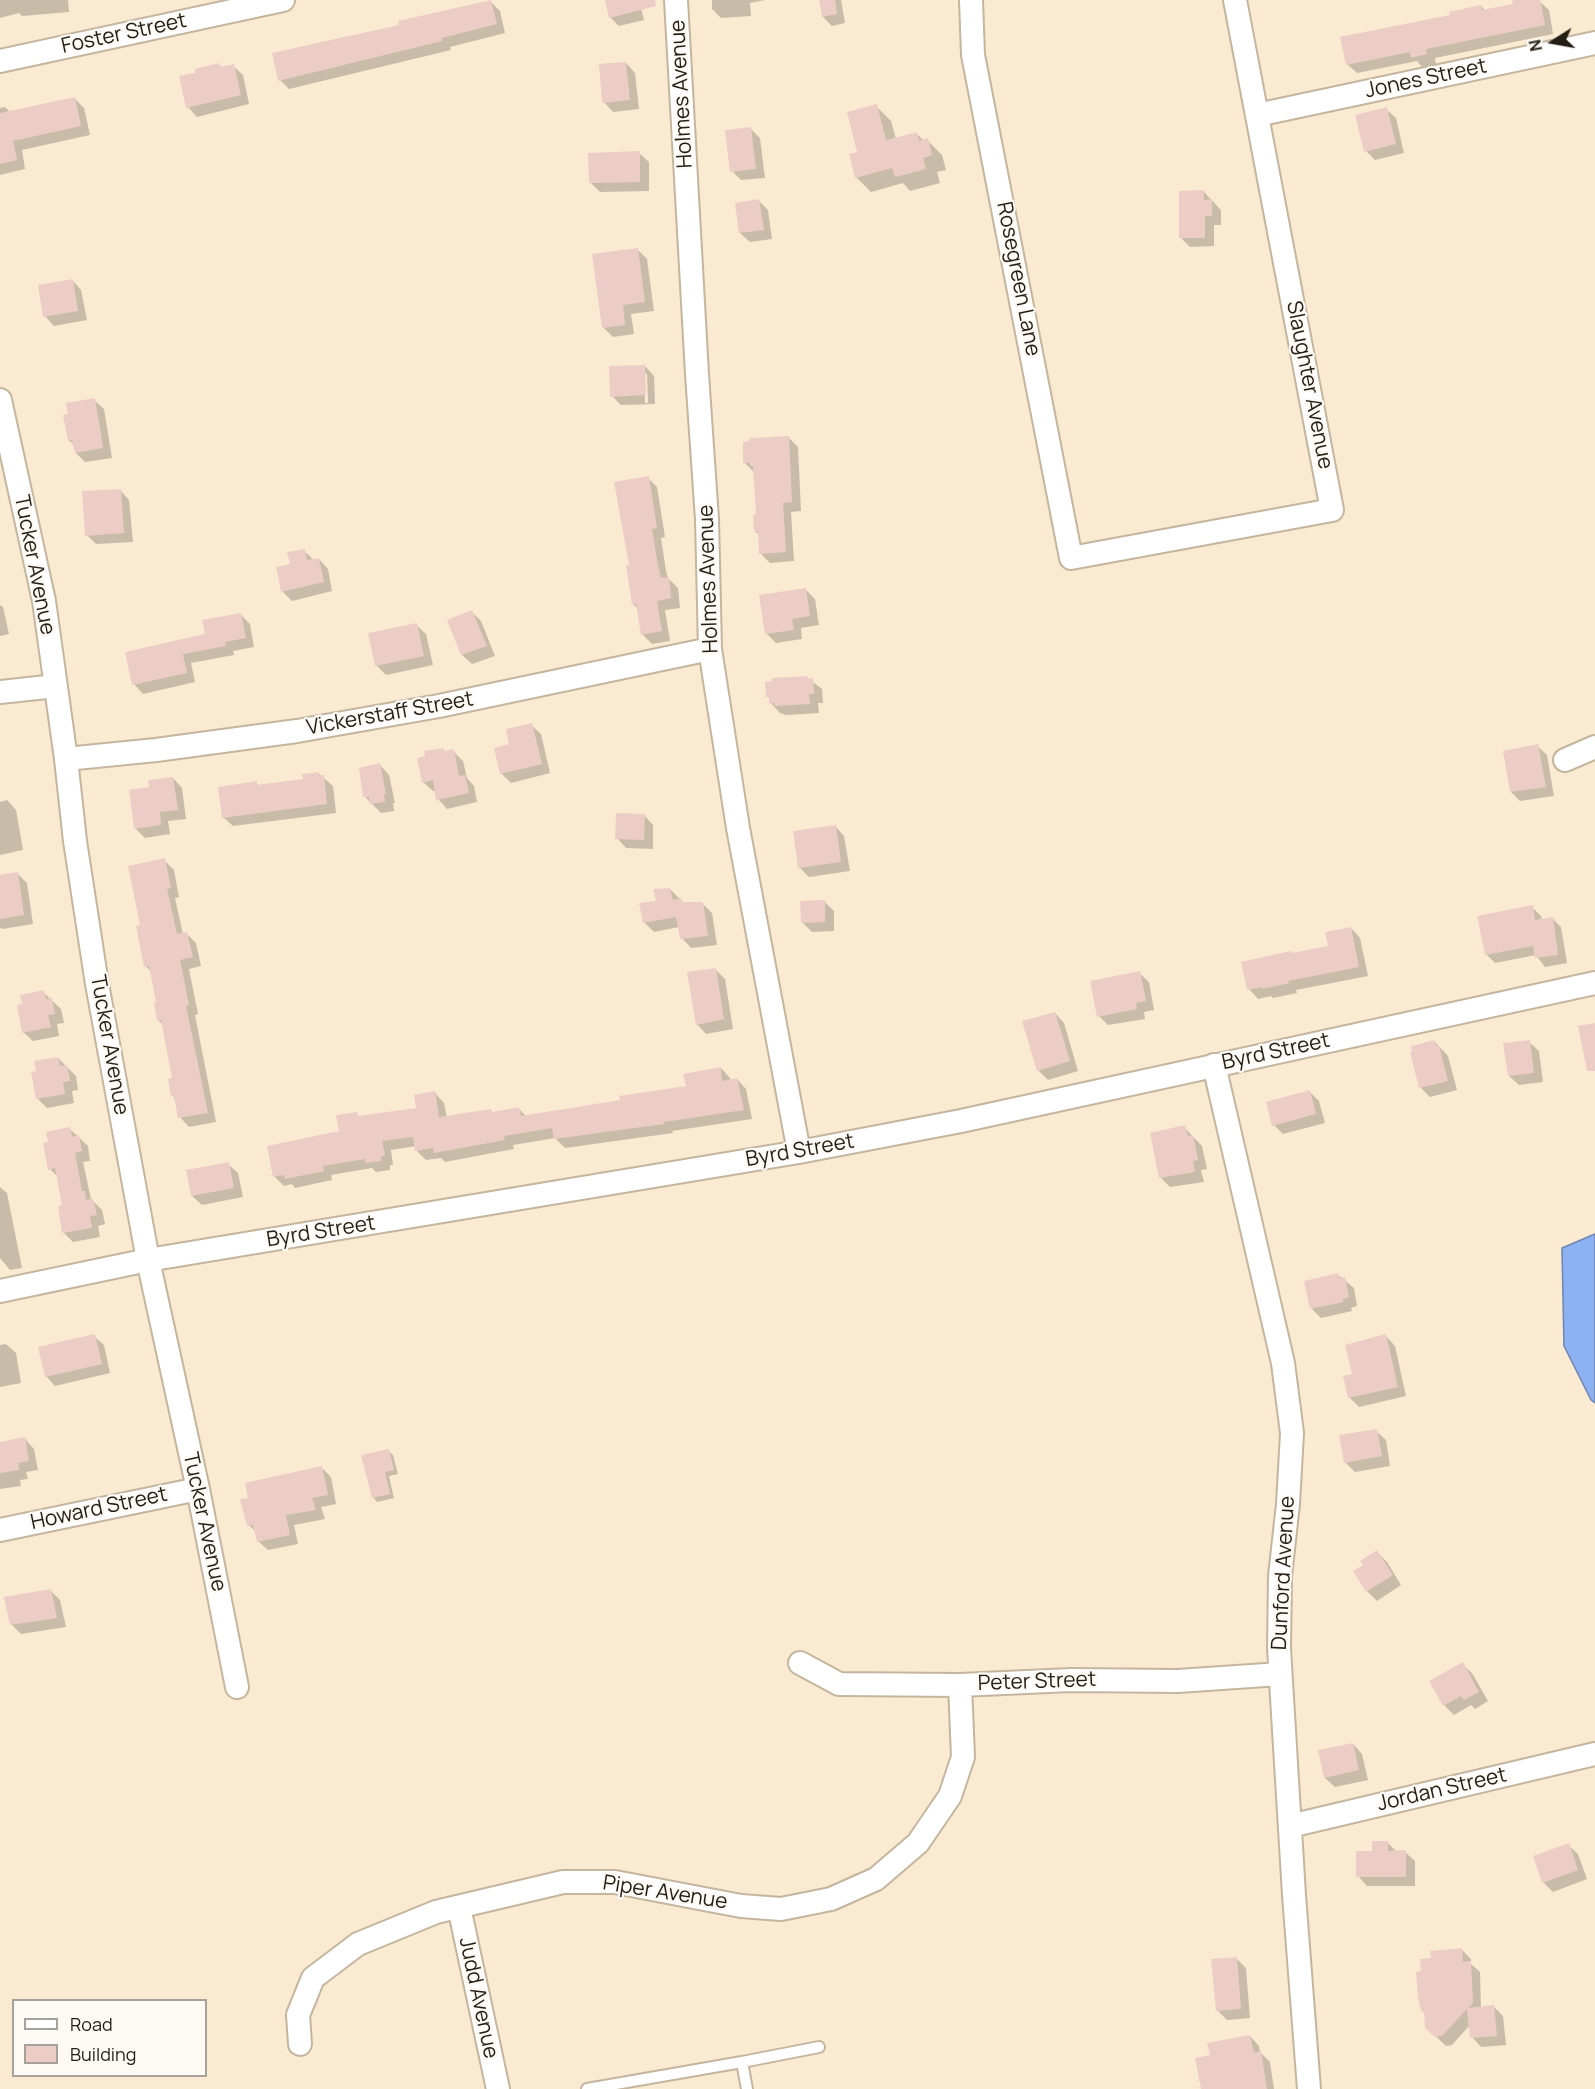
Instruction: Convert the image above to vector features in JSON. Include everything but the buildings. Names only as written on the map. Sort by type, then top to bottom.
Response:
[{"type":"street","name":"Foster Street","points":[[0,61],[283,0]]},
{"type":"street","name":"Holmes Avenue","points":[[676,0],[707,519],[710,649],[738,828],[799,1152]]},
{"type":"street","name":"Rosegreen Lane","points":[[970,0],[974,55],[1071,558]]},
{"type":"street","name":"Slaughter Avenue","points":[[1071,558],[1332,510],[1235,0]]},
{"type":"street","name":"Jones Street","points":[[1257,115],[1595,43]]},
{"type":"street","name":"Tucker Avenue","points":[[0,400],[44,601],[75,841],[96,973],[148,1260],[198,1489],[237,1687]]},
{"type":"street","name":"Vickerstaff Street","points":[[66,759],[156,750],[297,731],[439,706],[710,649]]},
{"type":"street","points":[[0,692],[56,686]]},
{"type":"street","points":[[1564,760],[1595,747]]},
{"type":"street","name":"Byrd Street","points":[[0,1291],[148,1260],[799,1152],[961,1121],[1595,983]]},
{"type":"street","name":"Dunford Avenue","points":[[1214,1065],[1283,1363],[1292,1433],[1288,1504],[1280,1576],[1280,1674],[1310,2089]]},
{"type":"street","name":"Howard Street","points":[[0,1530],[198,1489]]},
{"type":"street","name":"Peter Street","points":[[800,1663],[839,1684],[960,1685],[1071,1680],[1178,1681],[1280,1674]]},
{"type":"street","name":"Piper Avenue","points":[[300,2044],[298,2015],[313,1978],[358,1944],[436,1912],[563,1882],[615,1882],[741,1906],[781,1909],[831,1899],[876,1879],[918,1843],[950,1796],[963,1757],[960,1685]]},
{"type":"street","name":"Jordan Street","points":[[1290,1826],[1595,1754]]},
{"type":"street","name":"Judd Avenue","points":[[459,1907],[498,2089]]},
{"type":"lane","points":[[587,2089],[819,2047]]},
{"type":"lane","points":[[742,2062],[747,2089]]},
{"type":"water","points":[[1595,1234],[1595,1403],[1591,1400],[1564,1346],[1562,1248]]}]
